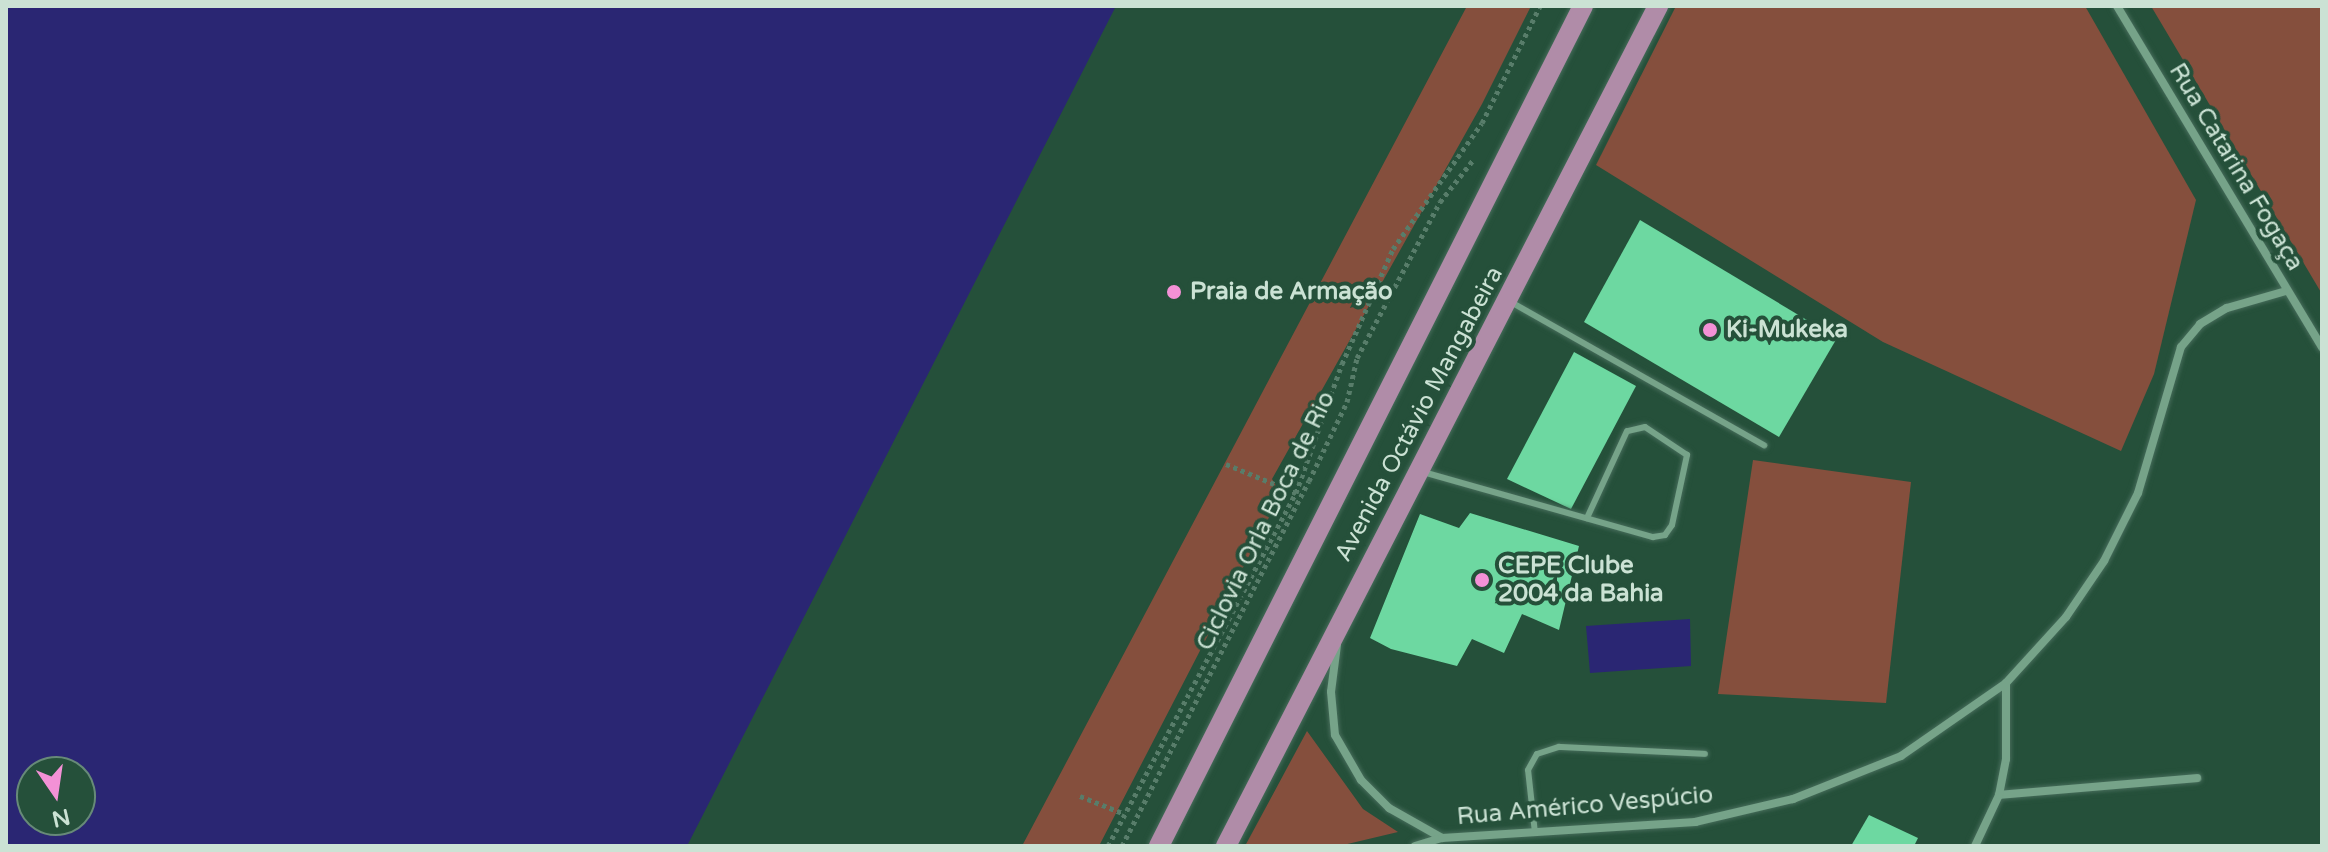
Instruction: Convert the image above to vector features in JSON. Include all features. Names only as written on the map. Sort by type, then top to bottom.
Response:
[{"type":"main road","name":"Avenida Octávio Mangabeira","points":[[1159,846],[1583,6]]},
{"type":"main road","name":"Avenida Octávio Mangabeira","points":[[1226,846],[1658,6]]},
{"type":"street","name":"Rua Catarina Fogaça","points":[[2117,6],[2322,347]]},
{"type":"street","name":"Rua Américo Vespúcio","points":[[1415,846],[1442,838],[1695,822],[1793,799],[1901,756],[2006,683],[2066,617],[2104,561],[2138,493],[2181,347],[2200,324],[2227,308],[2286,291]]},
{"type":"street","name":"Rua Américo Vespúcio","points":[[1341,618],[1331,692],[1335,735],[1361,780],[1389,808],[1442,838]]},
{"type":"street","points":[[1975,846],[1999,795],[2006,759],[2006,683]]},
{"type":"street","points":[[1999,795],[2197,778]]},
{"type":"lane","points":[[1508,300],[1764,445]]},
{"type":"lane","points":[[1420,471],[1653,537],[1665,535],[1676,510],[1687,455],[1645,427],[1627,431],[1587,518]]},
{"type":"lane","points":[[1535,833],[1528,770],[1537,754],[1559,747],[1705,754]]},
{"type":"path","points":[[1108,846],[1296,493],[1342,364],[1393,249],[1482,123],[1540,6]]},
{"type":"path","name":"Ciclovia Orla Boca de Rio","points":[[1122,846],[1309,481],[1347,402],[1357,358],[1440,202],[1482,149]]},
{"type":"path","points":[[1226,464],[1296,493]]},
{"type":"path","points":[[1080,796],[1125,814]]},
{"type":"shaded area","points":[[6,6],[1116,6],[687,846],[6,846]]},
{"type":"shaded area","points":[[1467,6],[1531,6],[1482,104],[1272,479],[1281,494],[1099,846],[1022,846]]},
{"type":"shaded area","points":[[1676,6],[2085,6],[2196,200],[2154,374],[2121,451],[1883,342],[1596,165]]},
{"type":"shaded area","points":[[2151,6],[2322,6],[2322,294]]},
{"type":"shaded area","points":[[1753,460],[1911,482],[1886,703],[1718,694]]},
{"type":"shaded area","points":[[1690,619],[1691,666],[1590,673],[1586,626]]},
{"type":"shaded area","points":[[1307,731],[1363,809],[1398,832],[1339,846],[1245,846]]},
{"type":"building","name":"Ki-Mukeka","points":[[1640,220],[1837,338],[1779,437],[1584,322]]},
{"type":"building","points":[[1574,352],[1636,386],[1571,509],[1507,479]]},
{"type":"building","name":"CEPE Clube 2004 da Bahia","points":[[1470,513],[1579,546],[1559,630],[1522,614],[1504,653],[1472,639],[1457,666],[1391,649],[1370,638],[1420,514],[1459,528]]},
{"type":"building","points":[[1869,815],[1918,838],[1914,846],[1851,846]]},
{"type":"place","name":"Praia de Armação","points":[[1174,292]]},
{"type":"place","name":"Ki-Mukeka","points":[[1710,330]]},
{"type":"place","name":"CEPE Clube 2004 da Bahia","points":[[1482,580]]}]
